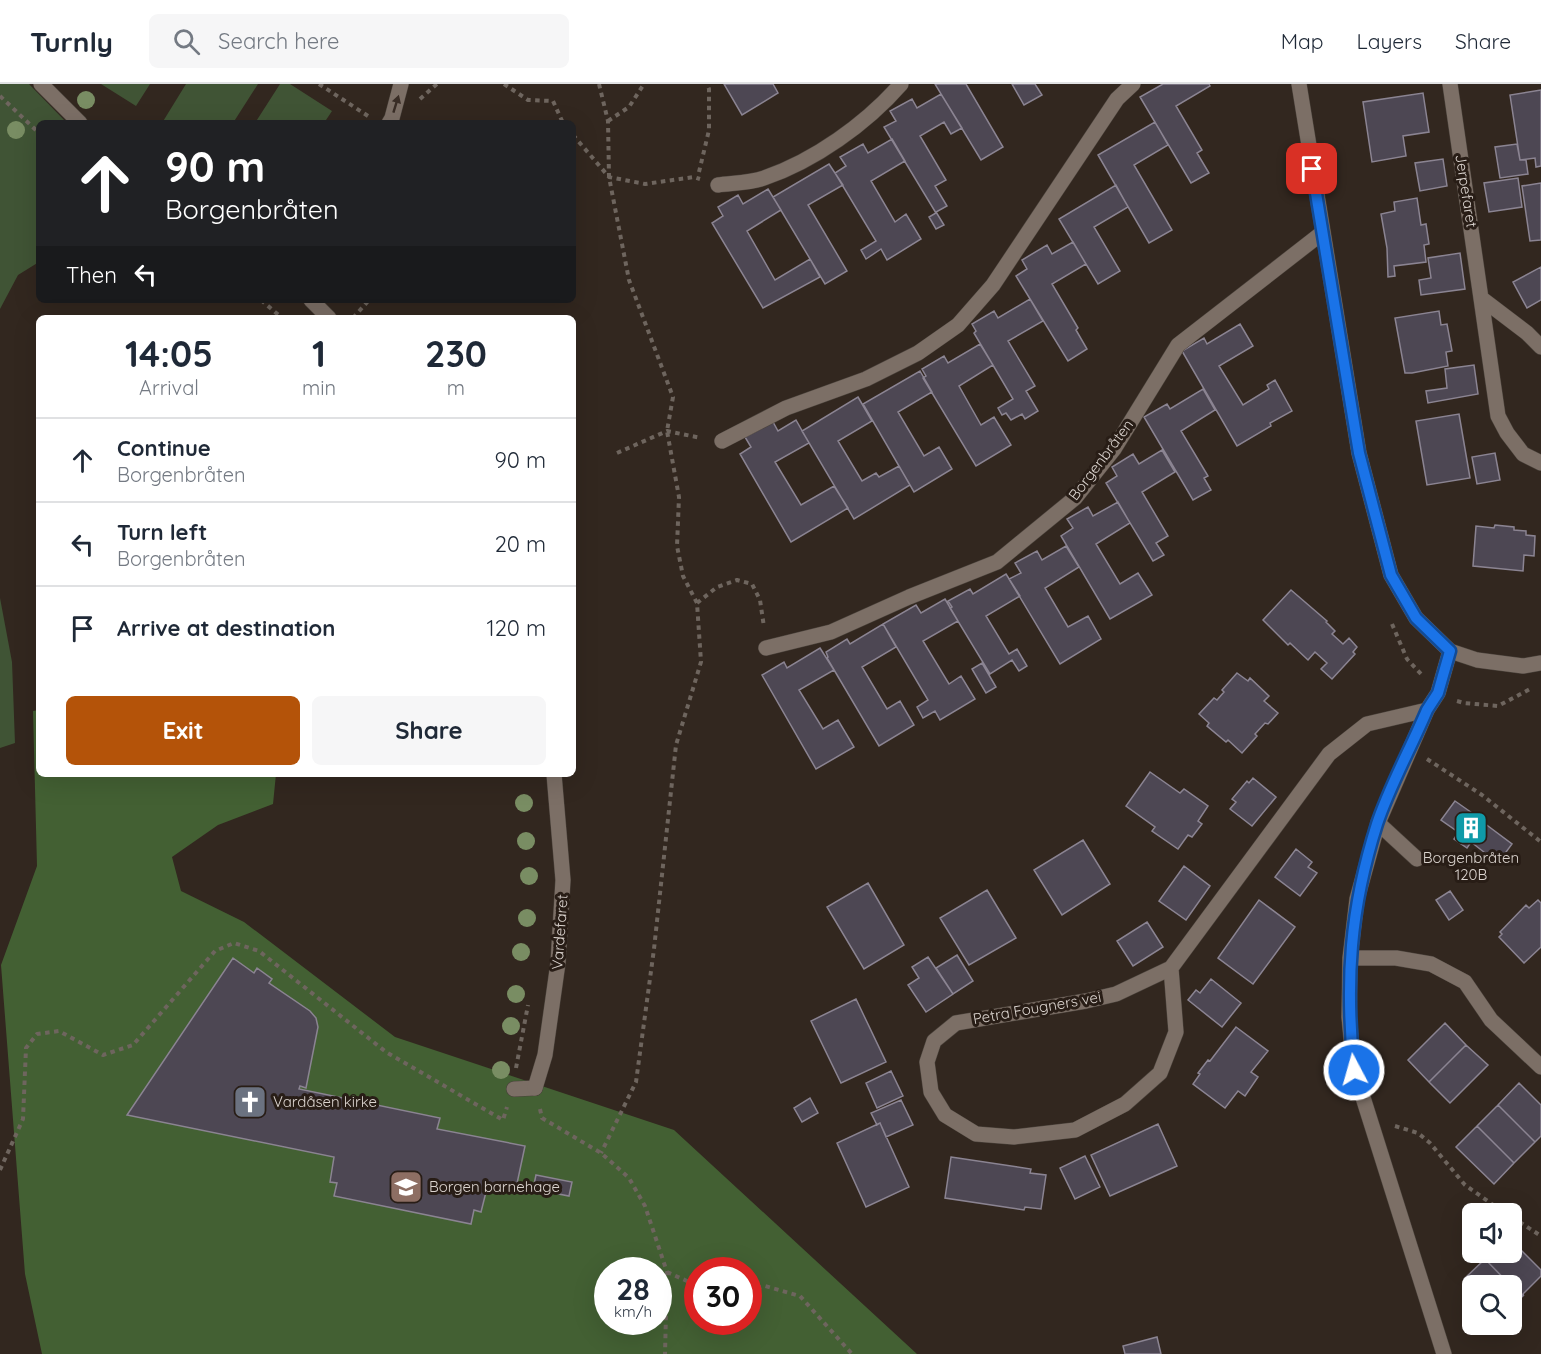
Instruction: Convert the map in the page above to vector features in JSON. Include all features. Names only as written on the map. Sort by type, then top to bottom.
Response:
[{"type":"street","points":[[40,84],[77,120]]},
{"type":"street","points":[[390,120],[401,84]]},
{"type":"street","points":[[718,185],[762,179],[822,151],[885,102],[901,84]]},
{"type":"street","points":[[722,441],[786,408],[866,379],[918,353],[958,325],[993,285],[1117,99],[1133,84]]},
{"type":"street","points":[[1299,84],[1359,453],[1391,575],[1416,618],[1450,651],[1477,660],[1523,666],[1541,663]]},
{"type":"street","name":"Jerpefaret","points":[[1450,84],[1498,416],[1507,433],[1523,454],[1541,463]]},
{"type":"street","name":"Borgenbråten","points":[[766,648],[831,632],[909,597],[997,562],[1076,498],[1114,448],[1178,345],[1323,233]]},
{"type":"street","points":[[1481,298],[1541,346]]},
{"type":"street","points":[[314,303],[326,315]]},
{"type":"street","points":[[1444,1354],[1354,1070],[1349,1017],[1350,958],[1358,899],[1377,823],[1427,710],[1438,693],[1450,651]]},
{"type":"street","name":"Petra Fougners vei","points":[[1171,968],[1176,1032],[1160,1073],[1125,1104],[1074,1130],[1014,1137],[976,1134],[945,1115],[931,1092],[927,1062],[934,1041],[956,1023],[1116,994],[1171,968],[1329,754],[1367,724],[1427,710]]},
{"type":"street","name":"Vardefaret","points":[[535,1088],[545,1055],[561,927],[563,880],[554,777]]},
{"type":"street","points":[[1377,823],[1416,859]]},
{"type":"street","points":[[1350,958],[1396,958],[1431,964],[1465,982],[1491,1020],[1541,1067]]},
{"type":"street","points":[[514,1089],[535,1088]]},
{"type":"path","points":[[319,84],[369,117]]},
{"type":"path","points":[[504,84],[528,100],[554,101],[562,120]]},
{"type":"path","points":[[599,84],[608,121],[609,177],[629,280],[674,397],[666,431],[679,497],[677,546],[683,576],[697,603],[701,662],[676,745],[654,949],[636,1082],[601,1153]]},
{"type":"path","points":[[608,121],[629,107],[644,84]]},
{"type":"path","points":[[698,178],[709,130],[707,84]]},
{"type":"path","points":[[0,96],[36,130]]},
{"type":"path","points":[[576,138],[609,177],[645,184],[698,178],[718,185]]},
{"type":"path","points":[[264,303],[278,315]]},
{"type":"path","points":[[356,315],[366,303]]},
{"type":"path","points":[[617,453],[666,431],[722,441]]},
{"type":"path","points":[[697,603],[717,587],[737,580],[752,584],[760,600],[766,648]]},
{"type":"path","points":[[1438,693],[1464,703],[1498,706],[1541,684]]},
{"type":"path","points":[[1411,749],[1482,795],[1541,842]]},
{"type":"path","points":[[0,1170],[23,1119],[26,1048],[37,1034],[59,1031],[104,1055],[133,1045],[215,951],[234,943],[259,951],[386,1052],[503,1120],[514,1089],[515,1071],[530,995]]},
{"type":"path","points":[[535,1088],[542,1118],[601,1153],[629,1178],[645,1206],[662,1257]]},
{"type":"path","points":[[1373,1129],[1391,1125],[1418,1133],[1430,1143],[1465,1185],[1490,1203]]},
{"type":"path","points":[[1522,1224],[1541,1236]]},
{"type":"path","points":[[762,1287],[800,1296],[852,1354]]},
{"type":"path","points":[[665,1335],[665,1354]]},
{"type":"green space","points":[[0,84],[29,84],[64,120],[36,120],[36,264],[18,275],[0,309]]},
{"type":"green space","points":[[101,84],[150,84],[136,106]]},
{"type":"green space","points":[[186,84],[258,84],[235,120],[164,120]]},
{"type":"green space","points":[[280,84],[290,84],[332,111],[326,120],[257,120]]},
{"type":"green space","points":[[0,598],[12,662],[15,743],[0,748]]},
{"type":"green space","points":[[36,710],[36,777],[276,777],[273,804],[218,825],[172,857],[181,891],[244,922],[395,1037],[674,1130],[917,1354],[42,1354],[25,1274],[1,965],[37,866],[33,711]]},
{"type":"building","points":[[724,84],[773,84],[778,93],[742,115]]},
{"type":"building","points":[[935,84],[966,84],[1003,147],[981,160]]},
{"type":"building","points":[[1012,84],[1035,84],[1042,95],[1024,105]]},
{"type":"building","points":[[1163,84],[1209,84],[1210,86],[1176,106],[1202,150],[1197,153],[1209,173],[1191,183],[1140,97]]},
{"type":"building","points":[[1541,90],[1541,166],[1536,167],[1535,158],[1520,160],[1510,95]]},
{"type":"building","points":[[1423,93],[1429,132],[1403,136],[1406,156],[1372,162],[1363,102]]},
{"type":"building","points":[[941,94],[962,128],[951,134],[944,122],[920,136],[946,180],[935,186],[947,206],[936,212],[944,225],[936,229],[929,217],[936,213],[884,127],[896,121],[890,111],[912,99],[917,108]]},
{"type":"building","points":[[1155,122],[1168,145],[1134,165],[1172,230],[1149,243],[1098,155]]},
{"type":"building","points":[[892,139],[905,161],[871,181],[895,222],[906,214],[921,239],[887,260],[881,249],[866,259],[861,250],[876,241],[835,173],[846,166],[840,157],[863,144],[868,153]]},
{"type":"building","points":[[1517,144],[1520,160],[1526,160],[1528,174],[1500,178],[1495,147]]},
{"type":"building","points":[[1443,159],[1447,186],[1420,191],[1415,163]]},
{"type":"building","points":[[829,164],[843,185],[808,205],[847,271],[825,284],[773,197]]},
{"type":"building","points":[[1518,178],[1522,207],[1489,212],[1484,183]]},
{"type":"building","points":[[1541,183],[1541,240],[1530,241],[1522,186]]},
{"type":"building","points":[[1116,185],[1128,207],[1094,227],[1120,271],[1098,284],[1059,219]]},
{"type":"building","points":[[768,189],[781,210],[747,231],[775,280],[810,259],[820,277],[763,308],[712,223],[723,216],[718,207],[738,195],[743,204]]},
{"type":"building","points":[[1417,198],[1421,225],[1426,224],[1429,244],[1424,245],[1426,262],[1394,266],[1395,276],[1388,277],[1387,248],[1381,214],[1395,211],[1394,202]]},
{"type":"building","points":[[1073,242],[1086,264],[1052,284],[1078,328],[1076,330],[1087,349],[1068,361],[1016,276],[1027,269],[1022,260],[1047,245],[1052,254]]},
{"type":"building","points":[[1460,253],[1465,289],[1421,295],[1419,280],[1431,278],[1428,258]]},
{"type":"building","points":[[1541,267],[1541,300],[1527,308],[1513,282]]},
{"type":"building","points":[[1030,299],[1043,321],[1008,341],[1035,386],[1026,391],[1038,411],[1025,419],[1022,414],[1011,420],[1006,413],[1002,415],[998,408],[1013,399],[974,333],[976,331],[972,324],[994,311],[998,318]]},
{"type":"building","points":[[1439,311],[1441,325],[1447,324],[1452,351],[1446,352],[1448,366],[1405,373],[1395,318]]},
{"type":"building","points":[[1240,324],[1253,346],[1219,366],[1243,405],[1269,389],[1267,385],[1275,380],[1292,411],[1237,446],[1182,351],[1204,338],[1207,344]]},
{"type":"building","points":[[980,344],[993,365],[959,386],[981,425],[994,417],[1011,445],[976,466],[923,378],[926,376],[922,369],[944,356],[948,363]]},
{"type":"building","points":[[1474,365],[1478,394],[1428,403],[1426,391],[1447,388],[1445,369]]},
{"type":"building","points":[[920,371],[932,392],[898,412],[924,456],[939,447],[952,469],[914,492],[863,404]]},
{"type":"building","points":[[1203,389],[1215,410],[1181,431],[1208,476],[1204,478],[1211,490],[1193,500],[1144,417],[1167,404],[1170,409]]},
{"type":"building","points":[[858,397],[872,421],[838,441],[862,481],[876,473],[879,477],[899,466],[910,485],[854,519],[802,431]]},
{"type":"building","points":[[1459,414],[1470,478],[1427,485],[1416,421]]},
{"type":"building","points":[[796,420],[809,443],[775,462],[801,505],[834,486],[848,508],[791,542],[740,454],[751,447],[745,437],[773,422],[778,431]]},
{"type":"building","points":[[1162,450],[1175,472],[1142,492],[1168,536],[1156,543],[1164,555],[1153,561],[1106,483],[1117,476],[1112,467],[1133,454],[1139,464]]},
{"type":"building","points":[[1495,453],[1500,480],[1477,484],[1472,457]]},
{"type":"building","points":[[1118,502],[1130,523],[1096,544],[1120,584],[1138,573],[1152,595],[1110,619],[1061,536],[1073,528],[1067,519],[1088,507],[1093,516]]},
{"type":"building","points":[[1495,525],[1514,527],[1514,530],[1526,531],[1526,535],[1535,536],[1534,556],[1524,555],[1523,571],[1473,566],[1476,526],[1494,528]]},
{"type":"building","points":[[1066,546],[1079,567],[1045,588],[1068,627],[1088,616],[1101,639],[1060,664],[1009,579],[1021,573],[1015,563],[1037,551],[1042,560]]},
{"type":"building","points":[[1006,574],[1020,596],[986,616],[1009,654],[1017,649],[1027,666],[1019,671],[1012,660],[990,674],[948,601],[970,589],[973,594]]},
{"type":"building","points":[[1291,590],[1327,621],[1335,631],[1332,634],[1343,644],[1349,638],[1357,647],[1353,652],[1355,654],[1332,679],[1321,669],[1327,663],[1315,652],[1308,660],[1290,643],[1288,645],[1263,620]]},
{"type":"building","points":[[945,599],[958,621],[923,641],[949,684],[961,676],[975,699],[940,720],[935,711],[923,718],[917,707],[928,700],[883,624],[916,605],[921,613]]},
{"type":"building","points":[[883,624],[896,647],[862,667],[887,709],[900,701],[914,725],[879,746],[827,658],[826,652],[847,639],[850,644]]},
{"type":"building","points":[[820,648],[834,670],[799,690],[823,729],[838,720],[854,747],[816,769],[762,675],[784,662],[787,668]]},
{"type":"building","points":[[982,663],[996,687],[986,693],[972,669]]},
{"type":"building","points":[[1237,673],[1248,681],[1250,678],[1269,696],[1264,701],[1278,713],[1255,734],[1257,736],[1242,753],[1207,726],[1209,723],[1199,714],[1214,698],[1217,700],[1224,692],[1222,690]]},
{"type":"building","points":[[1150,772],[1180,793],[1184,789],[1208,806],[1198,821],[1202,824],[1192,837],[1188,835],[1178,849],[1152,831],[1155,827],[1126,806]]},
{"type":"building","points":[[1253,778],[1276,797],[1252,826],[1230,809],[1236,802],[1232,799],[1247,781],[1249,783]]},
{"type":"building","name":"Borgenbråten 120B","points":[[1455,801],[1512,844],[1498,863],[1471,842],[1467,848],[1454,839],[1458,832],[1441,820]]},
{"type":"building","points":[[1083,840],[1110,884],[1062,915],[1034,870]]},
{"type":"building","points":[[1296,849],[1312,862],[1308,867],[1317,873],[1300,896],[1275,877]]},
{"type":"building","points":[[1184,866],[1210,886],[1186,920],[1159,901]]},
{"type":"building","points":[[868,883],[904,945],[864,969],[827,907]]},
{"type":"building","points":[[987,890],[1016,938],[969,965],[940,918]]},
{"type":"building","points":[[1450,891],[1463,910],[1449,920],[1436,900]]},
{"type":"building","points":[[1259,900],[1295,927],[1253,984],[1218,958]]},
{"type":"building","points":[[1538,900],[1541,903],[1541,947],[1524,963],[1499,937],[1502,934],[1500,932],[1526,905],[1529,908]]},
{"type":"building","points":[[1147,922],[1163,947],[1133,966],[1117,941]]},
{"type":"building","points":[[957,955],[973,981],[953,994],[936,968]]},
{"type":"building","points":[[928,957],[953,994],[926,1012],[908,985],[919,978],[912,967]]},
{"type":"building","name":"Vardåsen kirke","points":[[233,958],[254,973],[257,968],[272,979],[269,983],[310,1011],[316,1018],[318,1027],[306,1088],[300,1086],[299,1089],[440,1118],[437,1129],[525,1146],[515,1193],[487,1188],[481,1212],[474,1210],[471,1224],[334,1196],[337,1183],[330,1182],[334,1157],[127,1115]]},
{"type":"building","points":[[1211,979],[1241,1003],[1222,1027],[1188,1000],[1196,990],[1200,993]]},
{"type":"building","points":[[856,999],[886,1062],[841,1083],[811,1021]]},
{"type":"building","points":[[1445,1023],[1466,1045],[1429,1082],[1408,1060]]},
{"type":"building","points":[[1236,1027],[1268,1051],[1251,1072],[1258,1077],[1245,1096],[1238,1091],[1225,1108],[1193,1084],[1200,1074],[1198,1073]]},
{"type":"building","points":[[1466,1045],[1488,1065],[1450,1103],[1429,1082]]},
{"type":"building","points":[[891,1071],[903,1096],[877,1108],[866,1083]]},
{"type":"building","points":[[1519,1083],[1541,1105],[1541,1136],[1535,1142],[1498,1105]]},
{"type":"building","points":[[810,1098],[818,1113],[802,1122],[794,1108]]},
{"type":"building","points":[[901,1100],[913,1125],[886,1137],[880,1123],[877,1125],[871,1113]]},
{"type":"building","points":[[1498,1105],[1535,1142],[1514,1163],[1477,1126]]},
{"type":"building","points":[[880,1123],[909,1187],[866,1207],[837,1143]]},
{"type":"building","points":[[1158,1124],[1177,1166],[1110,1196],[1091,1155]]},
{"type":"building","points":[[1477,1126],[1514,1163],[1494,1184],[1456,1147]]},
{"type":"building","points":[[1085,1156],[1100,1187],[1075,1199],[1060,1168]]},
{"type":"building","points":[[951,1157],[1031,1169],[1030,1173],[1046,1175],[1041,1209],[1025,1207],[1024,1210],[945,1198]]},
{"type":"building","points":[[536,1175],[572,1182],[569,1196],[533,1189]]},
{"type":"building","points":[[1522,1251],[1541,1270],[1541,1276],[1522,1295],[1522,1275],[1501,1275],[1489,1263],[1522,1263]]},
{"type":"building","points":[[1481,1263],[1489,1263],[1500,1275],[1468,1275]]},
{"type":"building","points":[[1157,1337],[1161,1354],[1125,1354],[1123,1346]]},
{"type":"place","name":"Borgenbråten 120B","points":[[1471,828]]},
{"type":"place","name":"Vardåsen kirke","points":[[250,1102]]},
{"type":"place","name":"Borgen barnehage","points":[[406,1187]]},
{"type":"route","points":[[1312,169],[1359,453],[1391,575],[1416,618],[1450,651],[1438,693],[1427,710],[1377,823],[1358,899],[1350,958],[1349,1017],[1354,1070]]}]
